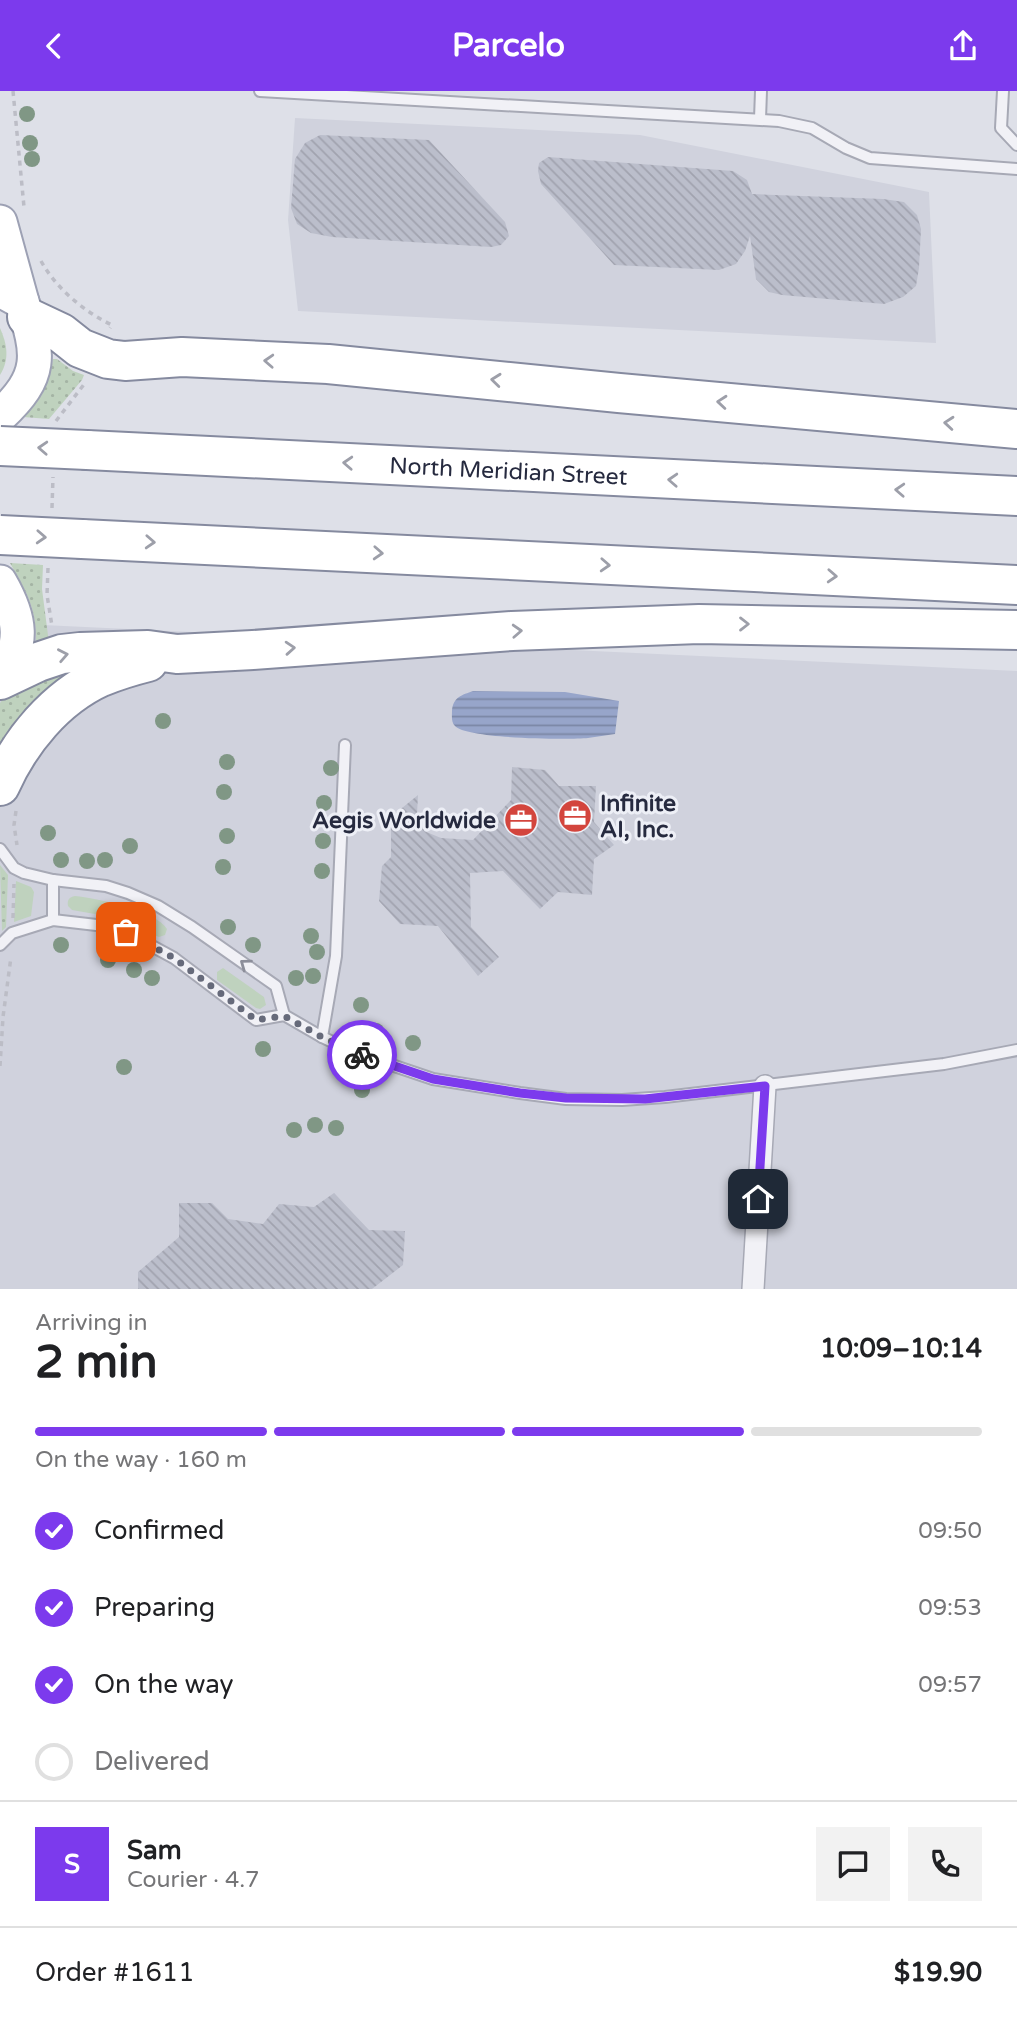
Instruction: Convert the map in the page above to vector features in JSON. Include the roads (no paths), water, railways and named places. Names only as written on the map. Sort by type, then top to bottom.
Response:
[{"type":"highway","points":[[16,303],[80,348],[108,359],[125,361],[200,357],[328,363],[619,393],[1017,429]]},
{"type":"highway","name":"North Meridian Street","points":[[0,446],[1017,496]]},
{"type":"highway","points":[[0,535],[1017,585]]},
{"type":"highway","points":[[0,680],[62,654],[148,650],[177,654],[512,631],[687,624],[1017,630]]},
{"type":"highway","points":[[0,786],[24,743],[37,726],[70,696],[102,677],[177,654]]},
{"type":"main road","points":[[0,416],[19,396],[34,369],[35,351],[16,303],[12,217]]},
{"type":"main road","points":[[0,582],[14,609],[18,634],[13,658],[0,680]]},
{"type":"street","points":[[753,1289],[765,1086]]},
{"type":"lane","points":[[260,91],[458,97],[760,119],[812,128],[846,148],[870,157],[1017,169]]},
{"type":"lane","points":[[760,119],[761,91]]},
{"type":"lane","points":[[1003,91],[1001,128],[1017,145]]},
{"type":"lane","points":[[322,1037],[336,956],[345,745]]},
{"type":"lane","points":[[0,849],[14,868],[24,873],[52,880],[106,886],[158,906],[276,986],[284,1016]]},
{"type":"lane","points":[[52,880],[53,920]]},
{"type":"lane","points":[[0,944],[12,933],[53,920],[105,926],[126,932],[174,958],[256,1020],[284,1016],[356,1053],[433,1079],[543,1096],[596,1100],[645,1099],[944,1064],[1017,1050]]},
{"type":"water","points":[[473,691],[565,692],[619,701],[615,734],[588,738],[540,739],[478,734],[463,730],[453,723],[453,706],[459,697]]},
{"type":"place","name":"Infinite AI, Inc.","points":[[575,816]]},
{"type":"place","name":"Aegis Worldwide","points":[[521,820]]}]
